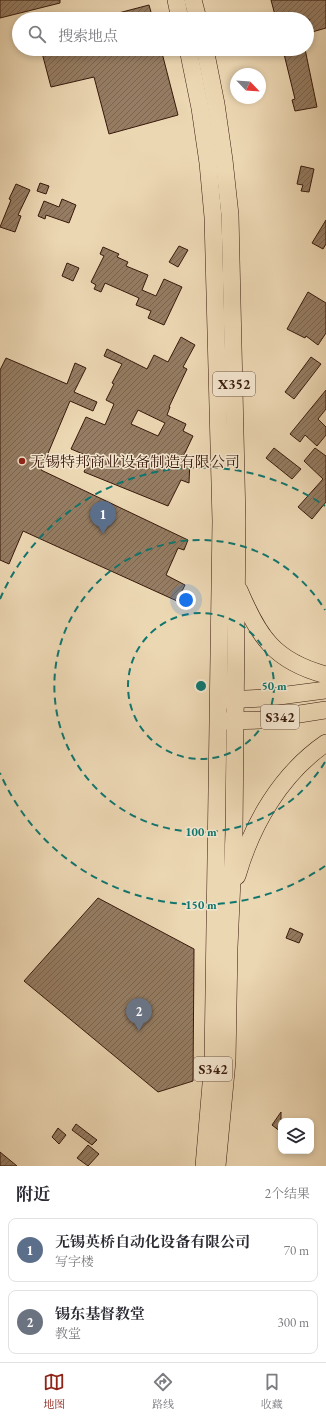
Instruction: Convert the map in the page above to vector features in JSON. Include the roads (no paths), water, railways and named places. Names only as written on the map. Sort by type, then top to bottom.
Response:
[{"type":"main road","points":[[176,0],[179,12]]},
{"type":"main road","points":[[193,0],[196,12]]},
{"type":"main road","name":"X352","points":[[189,56],[208,163],[213,217],[227,700],[235,722]]},
{"type":"main road","name":"X352","points":[[206,56],[216,104],[230,215],[237,521],[236,584],[227,700]]},
{"type":"main road","points":[[236,584],[248,613],[258,631],[268,644],[296,664],[311,671],[326,675]]},
{"type":"main road","name":"S342","points":[[204,1166],[221,974],[222,943],[218,721],[227,700],[326,690]]},
{"type":"main road","name":"S342","points":[[222,943],[231,899],[234,834],[235,722],[261,720],[326,710]]},
{"type":"main road","points":[[218,721],[235,722]]},
{"type":"main road","points":[[231,899],[240,867],[252,834],[267,806],[300,765],[326,743]]},
{"type":"main road","name":"S342","points":[[217,1166],[227,1061],[221,974]]},
{"type":"place","name":"无锡特邦商业设备制造有限公司","points":[[22,461]]},
{"type":"place","name":"无锡英桥自动化设备有限公司","points":[[103,534]]},
{"type":"place","name":"锡东基督教堂","points":[[139,1031]]}]
